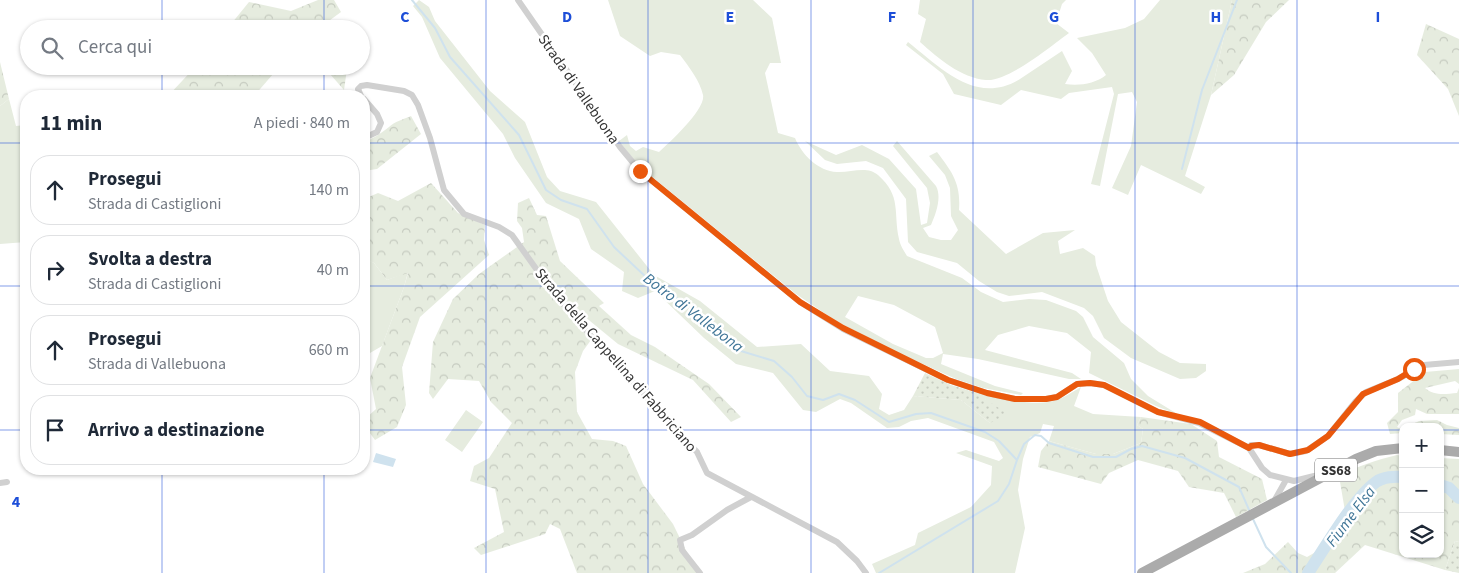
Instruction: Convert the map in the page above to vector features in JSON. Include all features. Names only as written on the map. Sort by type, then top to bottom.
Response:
[{"type":"main road","name":"SS68","points":[[1142,573],[1325,475],[1371,453],[1399,448]]},
{"type":"main road","points":[[1444,450],[1459,452]]},
{"type":"street","name":"Strada di Vallebuona","points":[[518,0],[620,148],[640,171],[800,302],[818,314],[948,380],[987,393],[1015,399],[1046,399],[1057,397],[1077,384],[1104,385],[1158,412],[1200,422],[1249,448]]},
{"type":"street","name":"Strada della Cappellina di Fabbriciano","points":[[358,90],[361,86],[367,85],[404,90],[412,96],[418,105],[444,190],[464,214],[499,227],[512,235],[559,299],[697,452],[707,473],[836,542],[866,573]]},
{"type":"street","points":[[370,105],[378,114],[381,123],[377,132],[370,135]]},
{"type":"street","points":[[1325,475],[1296,481],[1270,475],[1262,468],[1249,448],[1259,445],[1290,454],[1306,451],[1328,436],[1366,392],[1398,379],[1424,365],[1459,362]]},
{"type":"street","points":[[1273,503],[1286,480]]},
{"type":"street","points":[[700,573],[682,550],[680,540],[692,535],[727,510],[751,497]]},
{"type":"green space","points":[[318,0],[334,0],[341,12],[330,20],[234,20],[249,2],[291,11]]},
{"type":"green space","points":[[419,0],[429,7],[435,21],[490,91],[525,122],[547,177],[560,191],[596,202],[654,275],[700,301],[757,347],[801,344],[830,371],[869,376],[882,394],[879,409],[889,415],[904,410],[913,396],[961,400],[990,423],[985,398],[987,396],[1042,403],[1058,400],[1081,387],[1074,406],[1093,414],[1141,417],[1137,425],[1143,429],[1141,443],[1113,454],[1096,454],[1049,441],[1054,426],[1043,424],[1040,433],[1030,437],[1023,459],[1018,490],[1025,528],[1015,573],[876,573],[872,564],[915,545],[918,533],[971,507],[991,485],[992,466],[956,453],[966,450],[999,461],[1003,458],[994,442],[928,418],[911,421],[899,427],[887,428],[851,403],[840,399],[816,412],[803,410],[773,373],[736,364],[704,338],[655,291],[638,298],[622,291],[624,272],[591,249],[579,219],[546,203],[515,158],[503,134],[440,58],[422,17],[413,6]]},
{"type":"green space","points":[[608,0],[753,0],[772,18],[781,63],[770,63],[765,73],[778,133],[795,138],[806,156],[823,169],[837,172],[869,170],[878,175],[891,190],[894,198],[897,230],[902,248],[907,256],[962,278],[981,292],[1003,302],[1029,299],[1046,300],[1076,311],[1083,317],[1093,337],[1124,363],[1131,379],[1148,396],[1179,415],[1156,406],[1089,373],[1091,352],[1067,333],[1029,326],[998,335],[985,350],[1072,373],[1081,379],[1069,379],[978,359],[943,354],[941,364],[995,386],[1023,393],[1021,395],[983,388],[956,379],[894,351],[836,321],[796,294],[650,175],[634,160],[619,141],[627,135],[630,146],[636,151],[643,147],[659,152],[693,117],[699,108],[703,95],[697,79],[680,55],[661,52],[650,56],[620,36]],"holes":[[[858,296],[894,305],[935,327],[943,353],[933,358],[926,358],[893,344],[845,317]]]},
{"type":"green space","points":[[920,0],[1066,0],[1062,4],[1056,23],[1069,33],[1017,69],[995,79],[986,80],[968,75],[950,66],[920,42],[926,19],[918,14]]},
{"type":"green space","points":[[1160,0],[1232,0],[1211,95],[1185,176],[1205,187],[1201,194],[1141,165],[1128,195],[1112,188],[1131,146],[1137,102],[1132,92],[1118,94],[1100,186],[1091,184],[1114,94],[1112,87],[1069,93],[1061,99],[1021,90],[1001,105],[954,94],[943,74],[906,45],[908,42],[933,63],[960,80],[974,86],[989,88],[1004,86],[1020,79],[1062,51],[1072,71],[1065,84],[1087,84],[1106,75],[1092,53],[1077,38],[1125,28],[1144,19]]},
{"type":"green space","points":[[1232,0],[1289,0],[1266,22],[1234,75],[1211,95]]},
{"type":"green space","points":[[1426,24],[1459,39],[1459,116],[1448,89],[1417,55]]},
{"type":"green space","points":[[0,62],[9,99],[0,106]]},
{"type":"green space","points":[[188,75],[272,75],[259,90],[174,90]]},
{"type":"green space","points":[[331,75],[346,75],[344,90]]},
{"type":"green space","points":[[9,99],[16,126],[20,126],[20,242],[0,244],[0,106]]},
{"type":"green space","points":[[411,116],[421,134],[377,169],[370,170],[370,139]]},
{"type":"green space","points":[[805,141],[836,155],[862,145],[889,159],[916,189],[921,225],[927,223],[930,203],[927,188],[893,146],[897,141],[938,190],[938,205],[933,221],[931,225],[923,228],[929,237],[951,240],[958,230],[951,216],[950,188],[945,175],[929,156],[937,152],[957,185],[959,210],[1006,254],[1043,233],[1075,230],[1058,241],[1060,254],[1083,248],[1095,256],[1096,265],[1108,301],[1121,322],[1159,352],[1180,363],[1206,364],[1206,371],[1196,378],[1180,379],[1131,358],[1104,338],[1093,316],[1084,308],[1042,292],[1009,296],[997,292],[979,281],[957,263],[917,252],[908,242],[906,199],[883,168],[866,161],[837,164],[825,160]]},
{"type":"green space","points":[[431,183],[458,213],[485,225],[484,240],[489,255],[420,317],[402,367],[406,405],[397,427],[375,440],[370,433],[370,414],[376,409],[370,378],[408,273],[387,280],[374,263],[370,261],[370,196],[378,193],[398,201]]},
{"type":"green space","points":[[529,198],[537,215],[546,216],[560,261],[604,303],[599,306],[631,335],[655,347],[709,384],[741,417],[731,422],[693,380],[618,344],[579,312],[569,317],[591,340],[583,351],[575,372],[577,412],[592,439],[613,441],[626,446],[643,484],[673,524],[697,573],[577,573],[560,529],[550,524],[545,534],[481,555],[474,548],[504,532],[495,489],[470,481],[474,466],[489,458],[512,423],[491,402],[479,381],[448,379],[433,399],[429,393],[433,342],[453,299],[479,274],[524,242],[522,228],[517,221],[518,203]]},
{"type":"green space","points":[[370,261],[374,263],[387,280],[408,272],[382,346],[370,353]]},
{"type":"green space","points":[[1459,369],[1459,384],[1455,381],[1425,388],[1428,391],[1444,394],[1457,393],[1459,388],[1459,414],[1427,414],[1416,409],[1415,415],[1399,423],[1397,427],[1399,428],[1399,433],[1390,434],[1387,423],[1398,412],[1398,393],[1425,372]]},
{"type":"green space","points":[[925,373],[951,385],[987,396],[985,399],[1008,414],[990,423],[961,400],[913,396]]},
{"type":"green space","points":[[466,410],[483,422],[462,452],[445,440]]},
{"type":"green space","points":[[1141,417],[1191,424],[1217,441],[1219,457],[1262,479],[1267,500],[1236,517],[1224,493],[1189,487],[1178,471],[1138,460],[1109,473],[1101,484],[1038,467],[1041,451],[1049,441],[1096,454],[1113,454],[1141,443],[1143,429],[1137,425]]},
{"type":"green space","points":[[1437,420],[1443,423],[1415,423]]},
{"type":"green space","points":[[1444,424],[1459,428],[1459,435],[1444,434]]},
{"type":"green space","points":[[1399,455],[1399,556],[1365,545],[1335,573],[1243,573],[1265,564],[1288,542],[1298,553],[1307,557],[1314,553],[1320,548],[1345,511],[1339,476],[1382,459]]},
{"type":"green space","points":[[1444,458],[1459,459],[1459,542],[1455,541],[1445,570],[1407,558],[1444,558]]},
{"type":"green space","points":[[1455,541],[1459,542],[1459,573],[1445,570]]},
{"type":"water","points":[[376,453],[396,459],[393,467],[373,462]]},
{"type":"waterway","name":"Botro di Vallebona","points":[[412,0],[435,28],[450,57],[519,135],[546,190],[561,200],[587,209],[614,247],[646,277],[697,312],[741,351],[774,361],[792,377],[807,396],[823,400],[839,394],[855,400],[889,422],[916,414],[931,413],[985,432],[999,441],[1017,460],[1024,444],[1035,435],[1041,436],[1049,443],[1093,457],[1116,457],[1131,449],[1142,446],[1185,458],[1239,487],[1250,512]]},
{"type":"waterway","points":[[1182,169],[1202,90],[1237,0]]},
{"type":"waterway","points":[[879,573],[998,501],[1009,484],[1017,460]]},
{"type":"waterway","name":"Fiume Elsa","points":[[1308,573],[1349,512],[1367,490],[1382,479],[1399,477]]},
{"type":"waterway","name":"Fiume Elsa","points":[[1444,486],[1449,488],[1459,498]]},
{"type":"waterway","name":"Botro di Vallebona","points":[[1253,519],[1266,547],[1291,573]]},
{"type":"route","points":[[640,171],[800,302],[818,314],[948,380],[987,393],[1015,399],[1046,399],[1057,397],[1077,384],[1104,385],[1158,412],[1200,422],[1249,448],[1259,445],[1293,454],[1308,450],[1328,436],[1363,394],[1398,379],[1414,369]]}]
